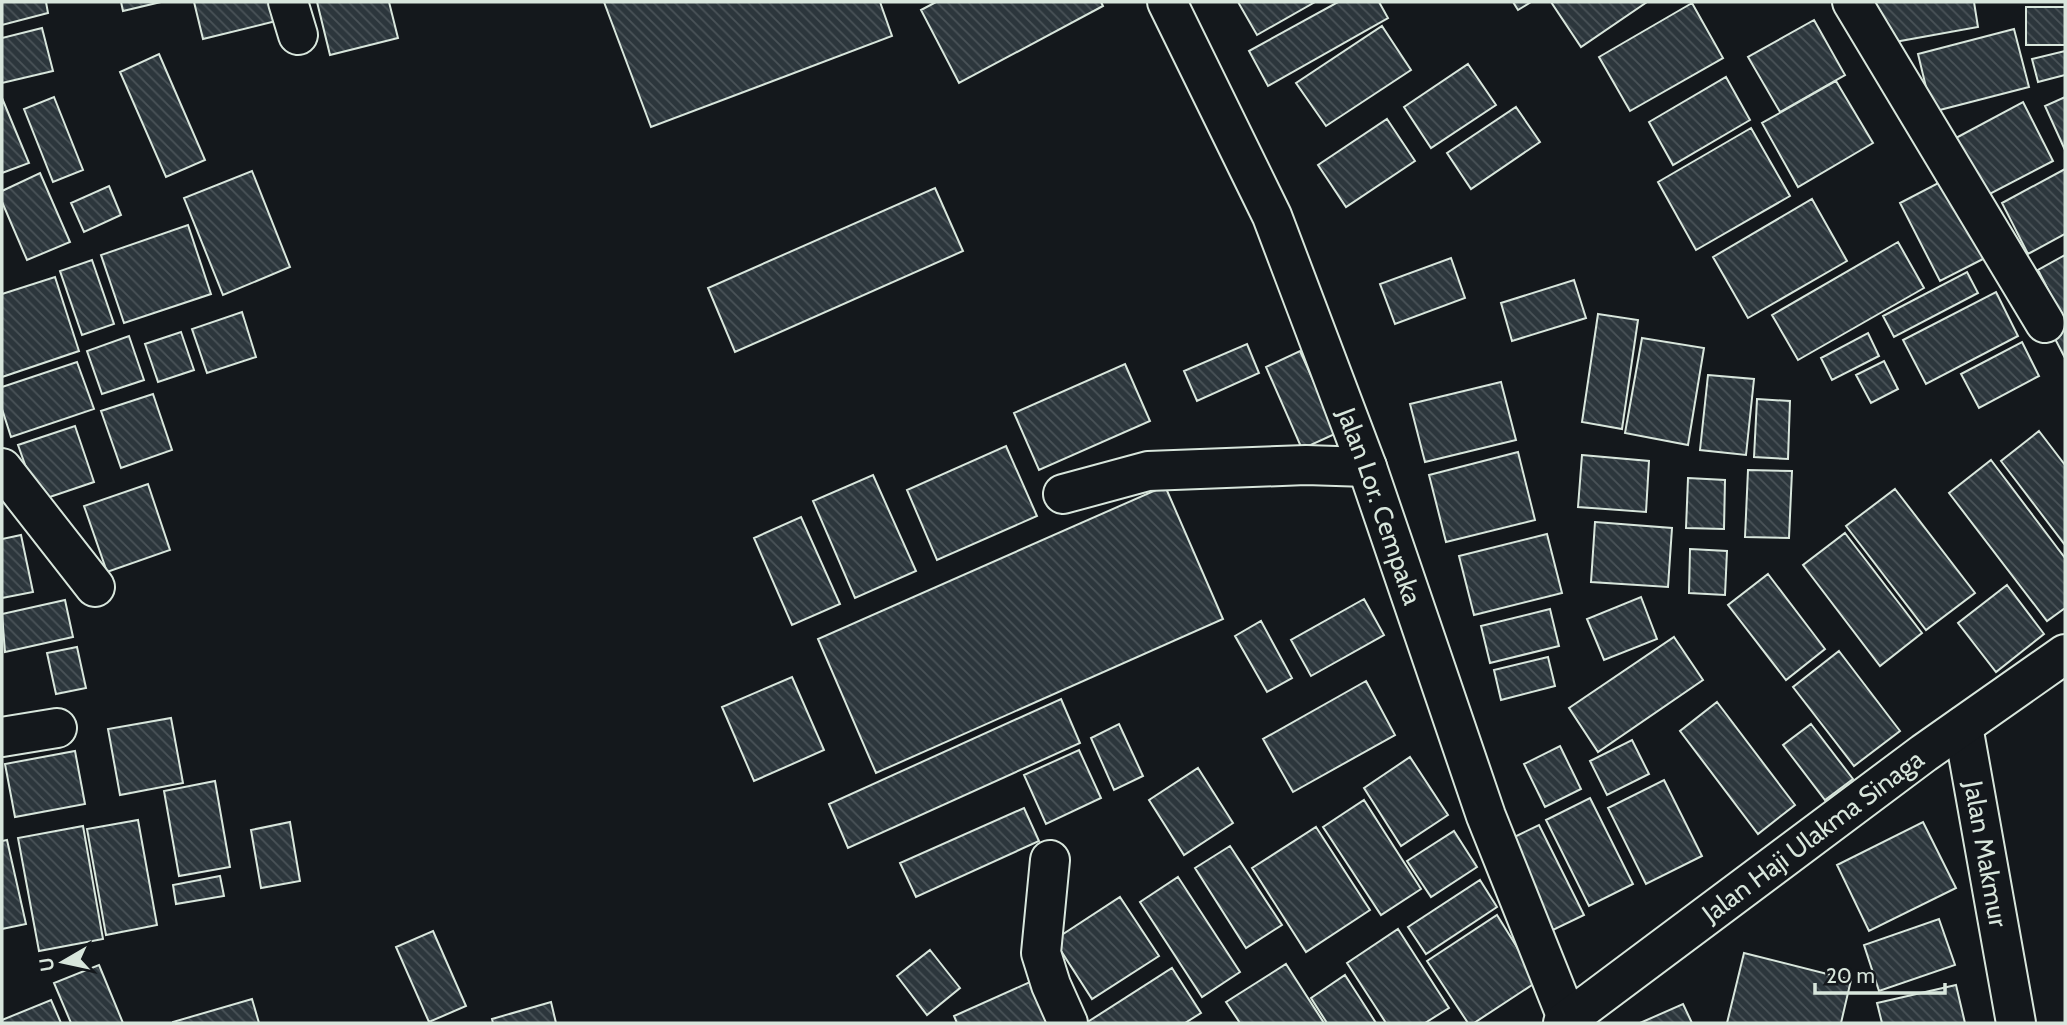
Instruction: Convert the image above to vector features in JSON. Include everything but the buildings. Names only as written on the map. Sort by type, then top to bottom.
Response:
[{"type":"street","name":"Jalan Lor. Cempaka","points":[[1167,2],[1272,216],[1367,467],[1486,816],[1566,1022]]},
{"type":"street","points":[[1852,2],[2045,323]]},
{"type":"street","points":[[1063,494],[1149,471],[1267,465],[1367,467]]},
{"type":"street","points":[[2,468],[95,587]]},
{"type":"street","name":"Jalan Haji Ulakma Sinaga","points":[[1566,1022],[2065,653]]},
{"type":"street","name":"Jalan Makmur","points":[[1963,726],[2016,1023]]},
{"type":"street","points":[[2,737],[57,728]]},
{"type":"street","points":[[1051,860],[1041,953],[1051,985],[1068,1023]]}]
